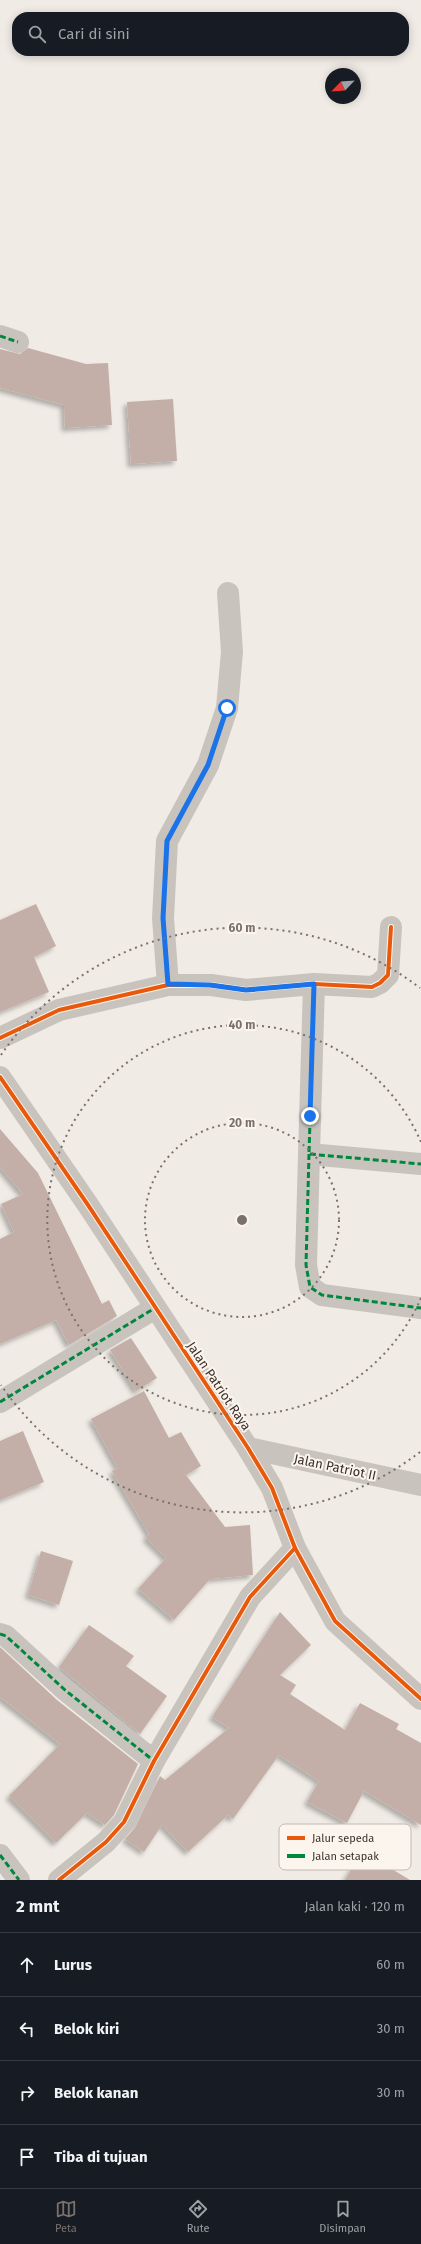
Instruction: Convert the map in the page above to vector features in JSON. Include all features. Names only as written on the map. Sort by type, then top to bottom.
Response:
[{"type":"street","points":[[168,984],[163,918],[167,841],[208,765],[227,708],[232,652],[228,593]]},
{"type":"street","points":[[0,1038],[59,1010],[168,984],[210,985],[246,990],[314,984],[372,987],[380,983],[388,975],[391,927]]},
{"type":"street","points":[[314,984],[306,1265],[310,1287],[322,1295],[421,1308]]},
{"type":"street","name":"Jalan Patriot Raya","points":[[0,1077],[88,1204],[248,1448],[272,1488],[295,1548],[336,1621],[421,1699]]},
{"type":"street","points":[[309,1154],[421,1164]]},
{"type":"street","points":[[0,1402],[155,1308]]},
{"type":"street","name":"Jalan Patriot II","points":[[248,1448],[421,1485]]},
{"type":"street","points":[[58,1880],[106,1842],[124,1822],[154,1761],[250,1597],[295,1548]]},
{"type":"street","points":[[0,1634],[6,1636],[65,1690],[154,1761]]},
{"type":"street","points":[[0,1855],[19,1880]]},
{"type":"building","points":[[28,348],[86,364],[108,363],[112,425],[65,428],[64,405],[0,388],[0,349],[20,354]]},
{"type":"building","points":[[173,399],[177,461],[131,464],[127,402]]},
{"type":"building","points":[[36,904],[56,946],[34,957],[49,992],[0,1012],[0,920]]},
{"type":"building","points":[[0,1129],[38,1173],[102,1304],[109,1300],[117,1316],[69,1345],[56,1320],[0,1344],[0,1239],[14,1232],[1,1204],[23,1194],[0,1167]]},
{"type":"building","points":[[131,1338],[157,1378],[136,1391],[110,1350]]},
{"type":"building","points":[[144,1391],[169,1438],[181,1432],[201,1466],[186,1475],[225,1527],[250,1525],[253,1575],[210,1579],[174,1620],[138,1589],[166,1558],[146,1538],[149,1534],[112,1471],[118,1468],[91,1419]]},
{"type":"building","points":[[23,1431],[44,1482],[0,1500],[0,1441]]},
{"type":"building","points":[[41,1551],[73,1561],[59,1605],[28,1595]]},
{"type":"building","points":[[280,1612],[311,1645],[280,1675],[296,1685],[290,1694],[345,1730],[360,1703],[399,1724],[396,1729],[421,1743],[421,1825],[364,1791],[347,1823],[307,1802],[319,1781],[279,1755],[233,1819],[228,1815],[188,1852],[162,1825],[144,1852],[125,1839],[135,1828],[160,1776],[165,1780],[229,1728],[212,1717]]},
{"type":"building","points":[[89,1625],[134,1656],[126,1666],[167,1696],[140,1734],[59,1667]]},
{"type":"building","points":[[0,1647],[57,1700],[138,1764],[114,1815],[105,1825],[87,1813],[56,1843],[9,1796],[60,1744],[0,1697]]},
{"type":"building","points":[[351,1870],[393,1870],[410,1880],[345,1880]]},
{"type":"marked path","points":[[0,336],[18,342]]},
{"type":"marked path","points":[[314,984],[309,1154],[421,1164]]},
{"type":"marked path","points":[[309,1154],[306,1265],[310,1287],[322,1295],[421,1308]]},
{"type":"marked path","points":[[0,1402],[155,1308]]},
{"type":"marked path","points":[[0,1634],[6,1636],[65,1690],[154,1761]]},
{"type":"marked path","points":[[0,1855],[19,1880]]},
{"type":"cycle path","points":[[0,1038],[59,1010],[168,985],[211,985],[246,990],[314,984],[372,987],[380,983],[388,975],[391,927]]},
{"type":"cycle path","points":[[0,1077],[88,1205],[248,1448],[272,1488],[295,1548],[335,1621],[421,1699]]},
{"type":"cycle path","points":[[59,1880],[106,1842],[124,1822],[154,1761],[250,1597],[295,1548]]},
{"type":"route","points":[[227,708],[208,765],[187,801],[167,841],[163,918],[168,984],[210,985],[246,990],[314,984],[310,1116]]}]
